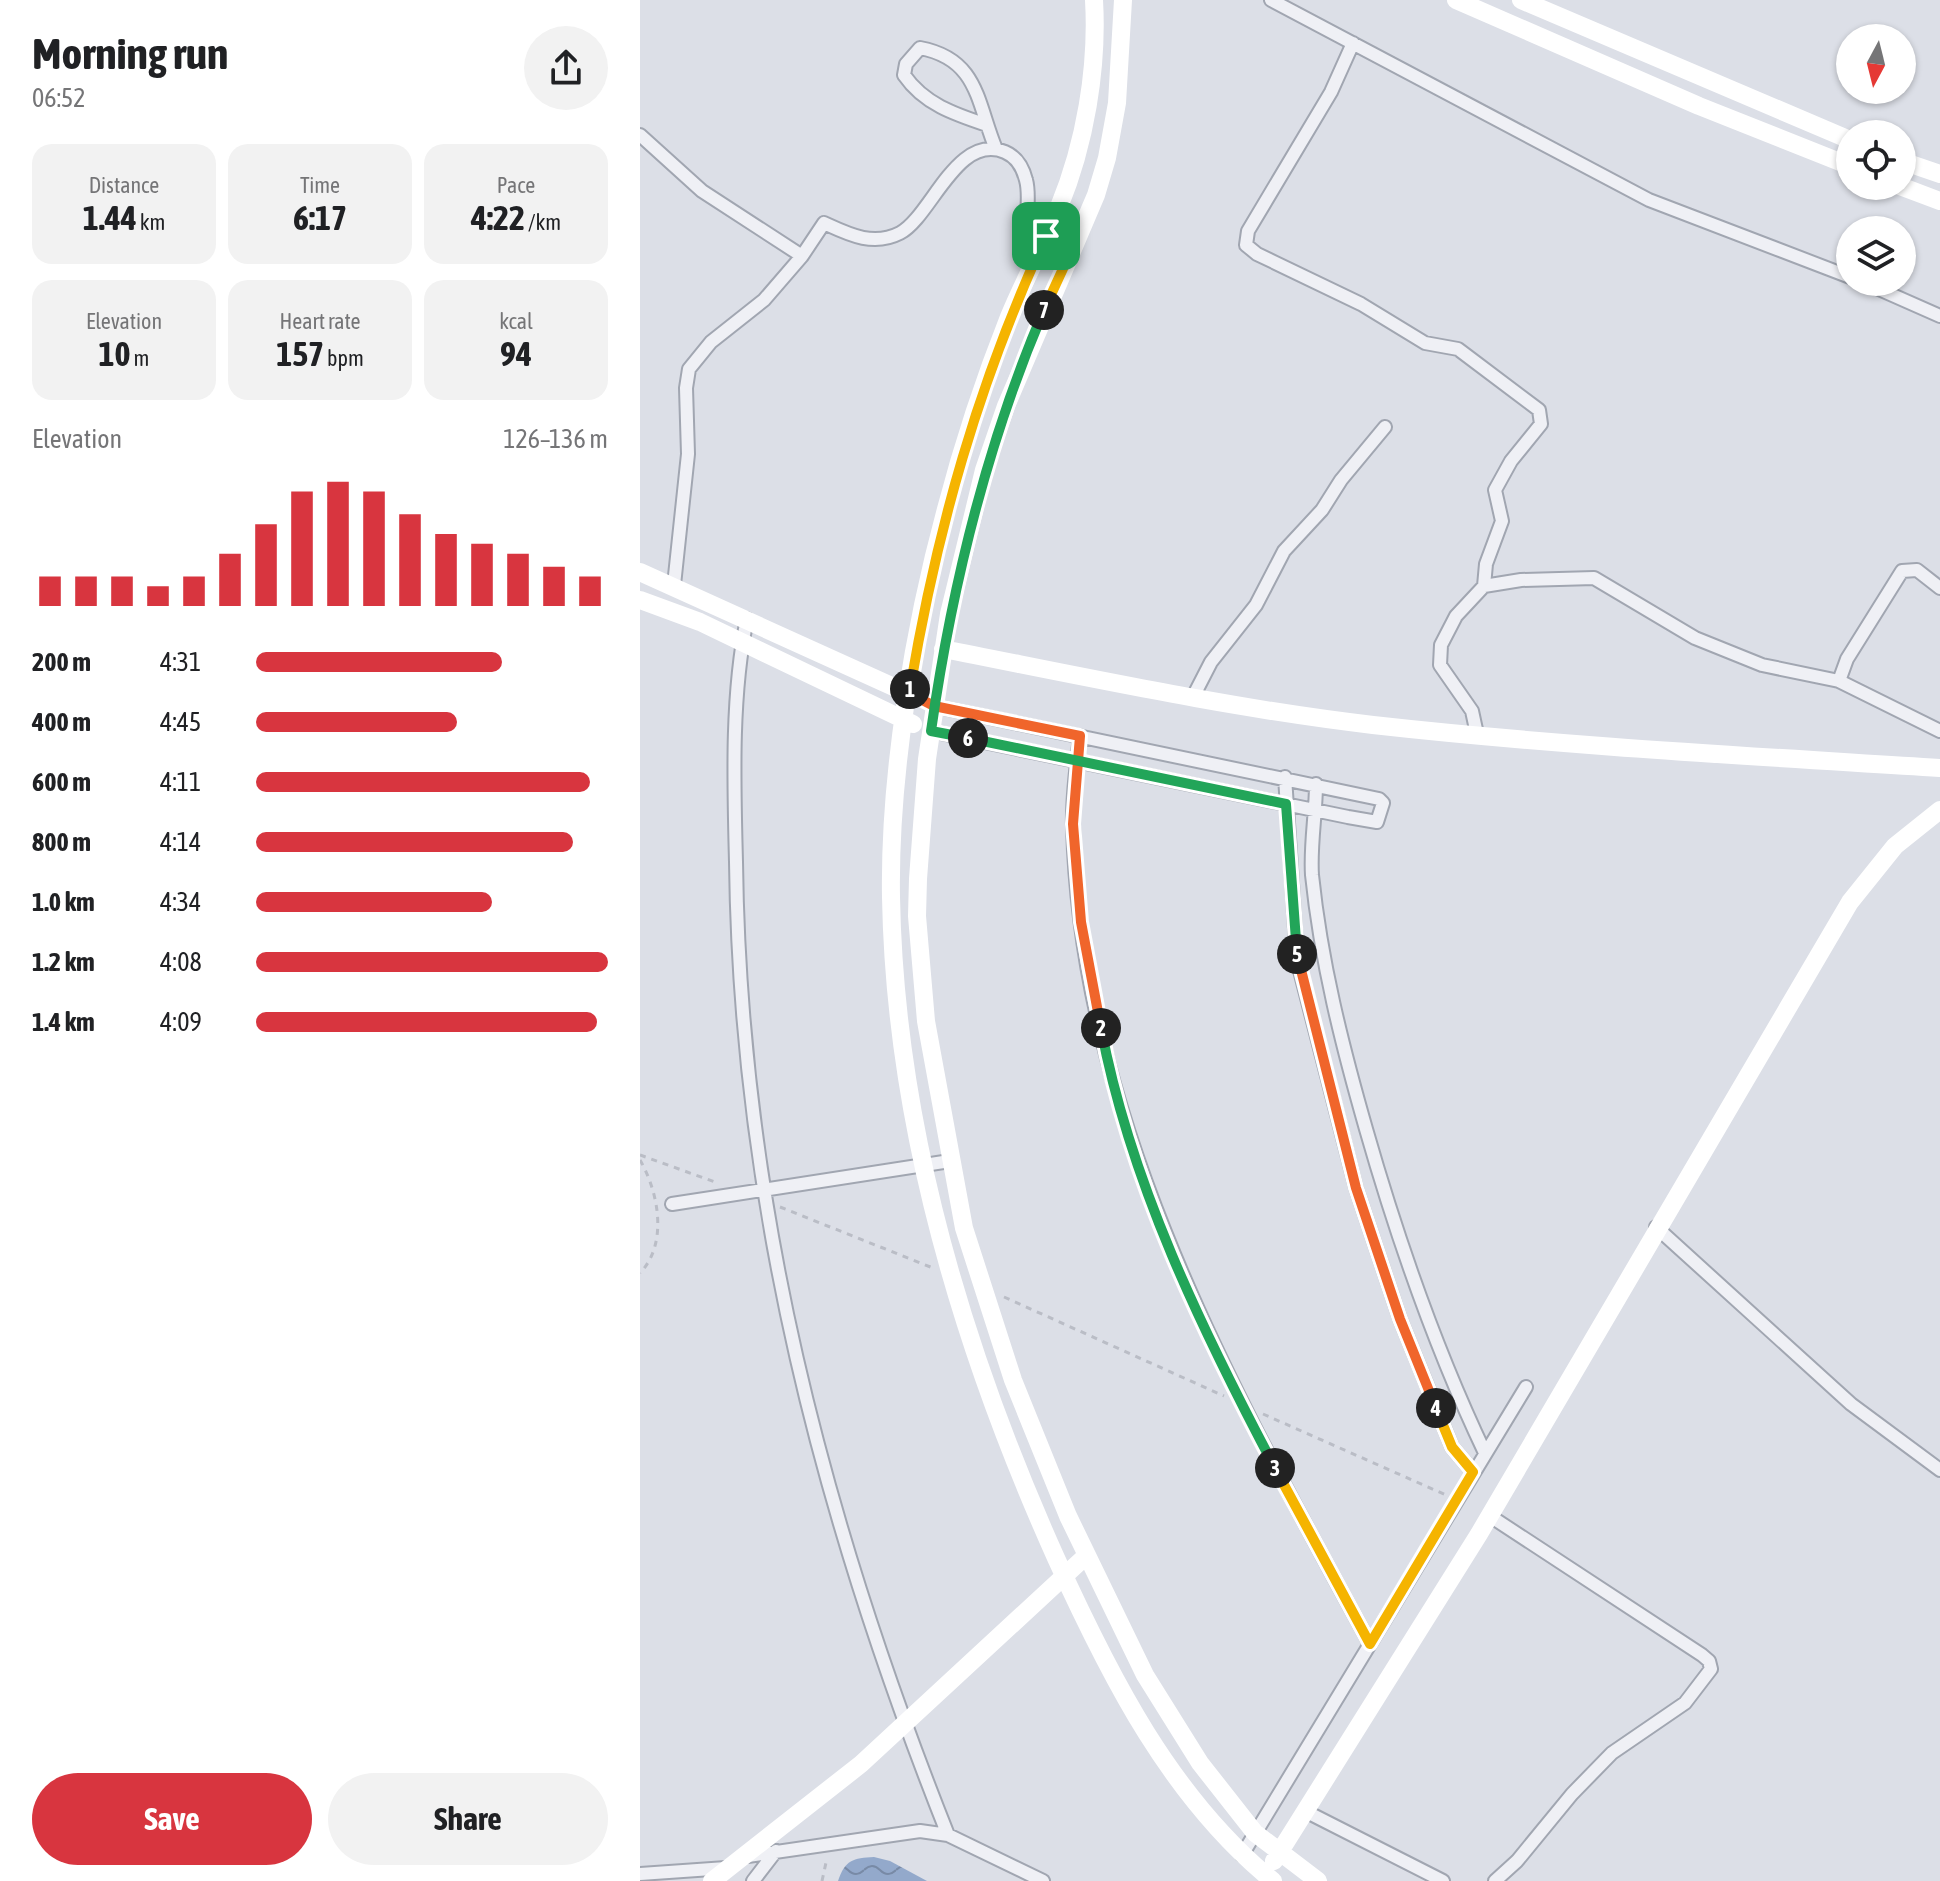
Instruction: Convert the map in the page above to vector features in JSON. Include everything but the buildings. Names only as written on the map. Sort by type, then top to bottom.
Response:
[{"type":"street","points":[[1094,0],[1094,49],[1079,141],[1067,188],[1010,313],[965,443],[925,603],[909,693],[894,815],[893,951],[915,1123],[952,1276],[984,1383],[1064,1575],[1108,1665],[1181,1786],[1211,1825],[1267,1879],[1279,1853],[1490,1516],[1656,1227],[1850,902],[1895,846],[1940,810]]},
{"type":"street","points":[[1123,0],[1120,73],[1107,158],[1096,195],[1029,346],[984,470],[943,649],[931,731],[917,916],[926,1021],[964,1228],[1018,1393],[1087,1555],[1145,1675],[1200,1763],[1255,1833],[1318,1881]]},
{"type":"street","points":[[1271,0],[1649,200],[1836,272]]},
{"type":"street","points":[[1456,0],[1591,61],[1836,160]]},
{"type":"street","points":[[1521,0],[1836,134]]},
{"type":"street","points":[[1353,43],[1331,92],[1248,231],[1246,245],[1257,254],[1361,304],[1425,343],[1458,349],[1539,410],[1541,424],[1511,461],[1495,490],[1502,521],[1486,564],[1484,586]]},
{"type":"street","points":[[987,125],[938,107],[914,89],[904,75],[913,52],[920,48],[928,50],[948,59],[969,76],[996,149]]},
{"type":"street","points":[[640,135],[713,199],[802,256]]},
{"type":"street","points":[[674,585],[688,454],[686,388],[689,369],[711,342],[764,300],[802,256],[824,223],[852,237],[872,240],[898,234],[913,223],[943,179],[974,155],[996,149],[1012,155],[1022,167],[1027,183],[1028,223],[1046,236],[1073,247]]},
{"type":"street","points":[[1916,166],[1940,174]]},
{"type":"street","points":[[1916,192],[1940,201]]},
{"type":"street","points":[[1895,296],[1940,316]]},
{"type":"street","points":[[1193,697],[1211,662],[1256,605],[1284,551],[1322,510],[1341,480],[1385,427]]},
{"type":"street","points":[[1839,681],[1847,659],[1902,571],[1917,570],[1940,588]]},
{"type":"street","points":[[640,572],[934,706],[1285,777],[1379,799],[1383,803],[1377,822],[931,731],[742,642],[640,600]]},
{"type":"street","points":[[1477,734],[1472,711],[1443,672],[1439,656],[1456,616],[1484,586],[1521,580],[1594,578],[1695,638],[1762,665],[1839,681],[1940,731]]},
{"type":"street","points":[[747,619],[742,642],[736,886],[739,961],[764,1196],[776,1275],[807,1408],[843,1538],[904,1724],[948,1835]]},
{"type":"street","points":[[943,649],[1193,697],[1372,725],[1940,768]]},
{"type":"street","points":[[1080,736],[1073,824],[1081,922],[1108,1068],[1147,1189],[1219,1360],[1370,1644]]},
{"type":"street","points":[[1285,777],[1297,959],[1356,1188],[1400,1319],[1452,1447],[1473,1472]]},
{"type":"street","points":[[1316,784],[1312,871],[1329,988],[1345,1052],[1400,1249],[1459,1399],[1485,1453]]},
{"type":"street","points":[[672,1204],[764,1196],[950,1161]]},
{"type":"street","points":[[1656,1227],[1851,1404],[1940,1470]]},
{"type":"street","points":[[1242,1855],[1526,1387]]},
{"type":"street","points":[[1490,1516],[1702,1655],[1709,1661],[1711,1669],[1685,1703],[1612,1753],[1572,1794],[1517,1861],[1495,1881]]},
{"type":"street","points":[[712,1881],[809,1807],[1087,1555]]},
{"type":"street","points":[[1305,1811],[1443,1881]]},
{"type":"street","points":[[640,1874],[737,1862],[776,1851],[920,1831],[948,1835],[1043,1881]]},
{"type":"street","points":[[753,1881],[776,1851]]},
{"type":"path","points":[[640,1158],[718,1183]]},
{"type":"path","points":[[640,1158],[649,1175],[658,1222],[658,1240],[651,1262],[640,1273]]},
{"type":"path","points":[[764,1196],[952,1276]]},
{"type":"path","points":[[822,1881],[830,1842]]},
{"type":"water","points":[[874,1857],[890,1861],[927,1881],[838,1881],[851,1862]]},
{"type":"route","points":[[1046,236],[1010,313],[965,443],[944,514],[909,693],[934,706],[1080,736],[1078,761],[1073,824],[1081,922],[1108,1068],[1147,1189],[1219,1360],[1370,1644],[1473,1472],[1452,1447],[1400,1319],[1356,1188],[1297,959],[1286,804],[1078,761],[931,731],[934,706],[949,614],[984,470],[1029,346],[1073,247],[1046,236]]}]
